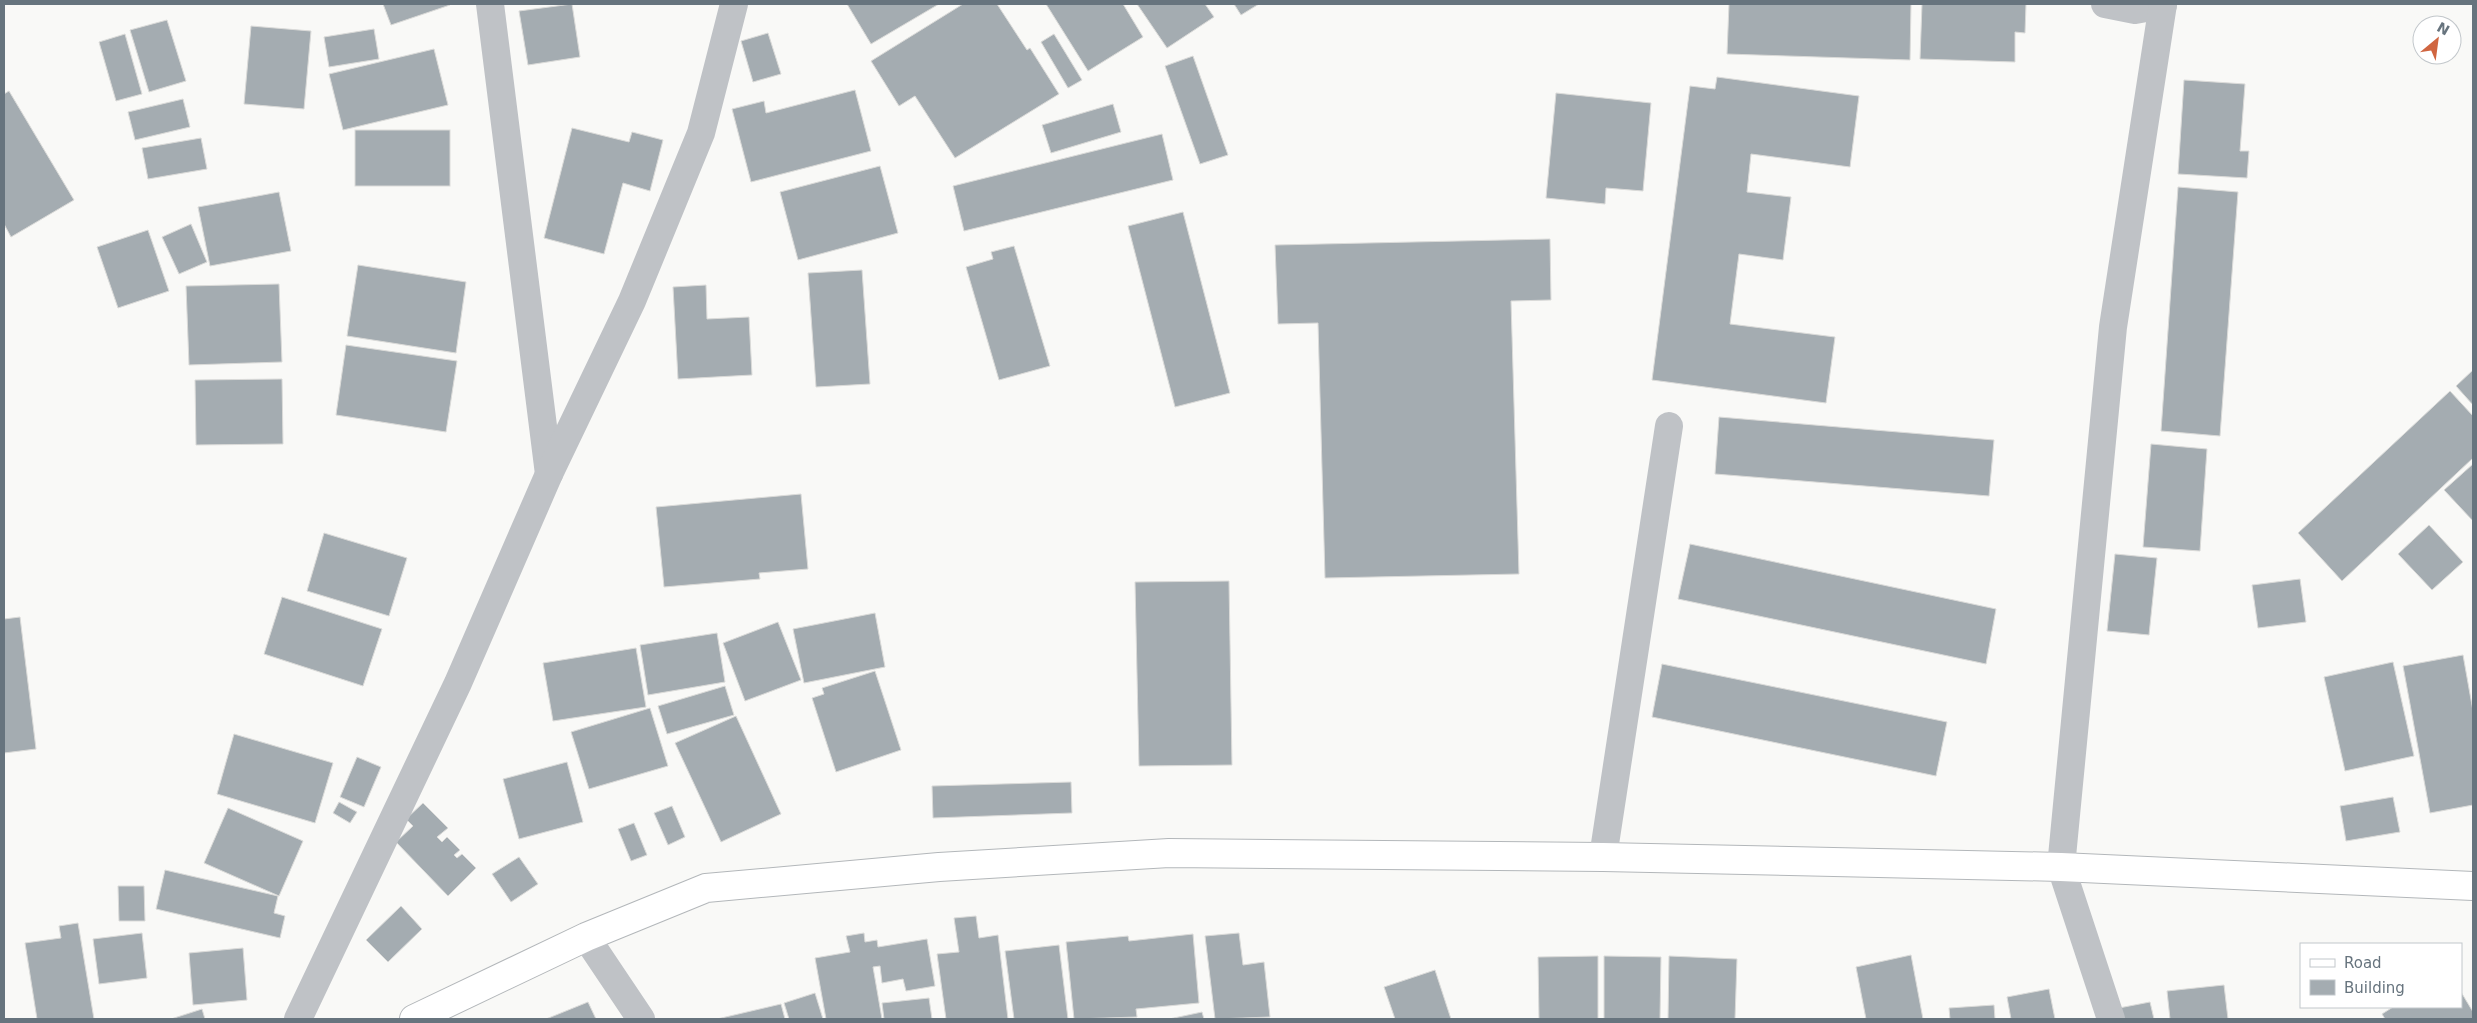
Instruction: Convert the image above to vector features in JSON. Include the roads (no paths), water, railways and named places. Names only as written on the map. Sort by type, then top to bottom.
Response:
[{"type":"main road","points":[[414,1019],[586,937],[706,888],[939,867],[1168,854],[1603,857],[2061,867],[2473,886]]},
{"type":"street","points":[[490,4],[549,474]]},
{"type":"street","points":[[298,1019],[458,684],[549,474],[632,301],[701,133],[734,4]]},
{"type":"street","points":[[2106,4],[2135,10],[2163,4],[2114,327],[2061,867],[2111,1019]]},
{"type":"street","points":[[1603,857],[1669,426]]},
{"type":"street","points":[[586,937],[641,1019]]}]
